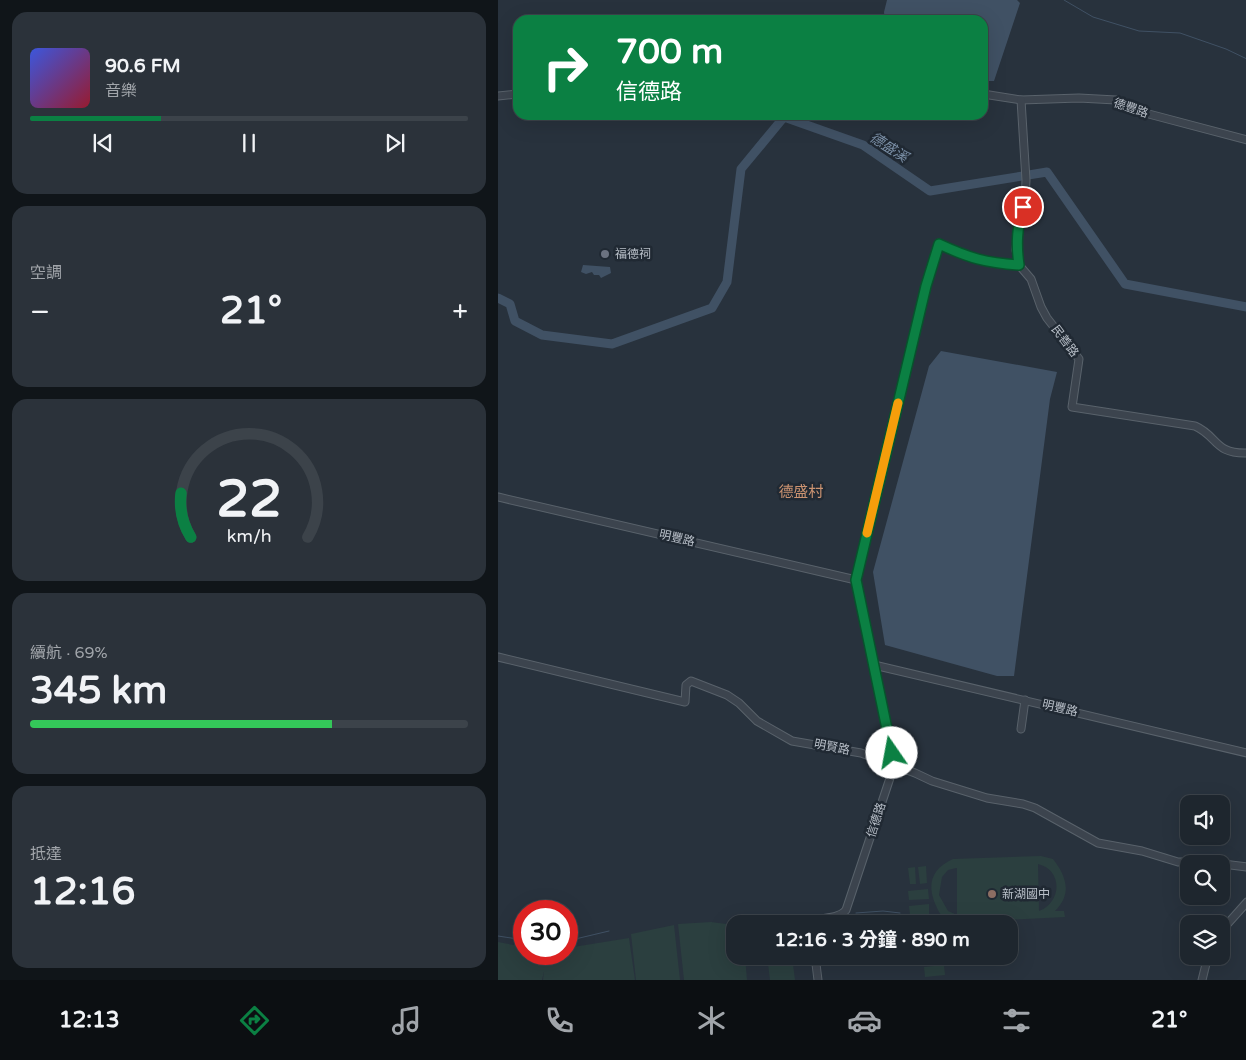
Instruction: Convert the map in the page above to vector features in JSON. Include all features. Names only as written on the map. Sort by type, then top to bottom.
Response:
[{"type":"street","points":[[498,96],[513,94]]},
{"type":"street","name":"德豐路","points":[[988,95],[1021,100],[1079,98],[1116,100],[1145,113],[1246,140]]},
{"type":"street","name":"民善路","points":[[1021,100],[1026,180],[1016,250],[1019,265],[1030,279],[1047,318],[1079,358],[1072,407],[1195,426],[1203,429],[1220,447],[1238,453],[1246,453]]},
{"type":"street","name":"信德路","points":[[840,915],[846,910],[894,766],[856,580],[926,286],[939,244],[979,260],[1019,265]]},
{"type":"street","name":"明豐路","points":[[498,497],[856,580]]},
{"type":"street","name":"明賢路","points":[[498,657],[685,702],[686,685],[691,681],[727,695],[739,703],[757,721],[792,741],[861,753],[963,791],[987,798],[1023,804],[1035,808],[1098,843],[1142,851],[1178,862],[1207,862],[1246,867]]},
{"type":"street","name":"明豐路","points":[[874,665],[1246,753]]},
{"type":"street","points":[[1021,729],[1025,700]]},
{"type":"street","points":[[1230,922],[1245,907]]},
{"type":"street","points":[[816,965],[818,980]]},
{"type":"street","points":[[1202,980],[1206,965]]},
{"type":"green space","points":[[1041,856],[1053,859],[1062,872],[1066,885],[1064,898],[1055,911],[1064,911],[1065,917],[1018,919],[1018,915],[957,915],[941,915],[933,898],[932,883],[934,876],[944,864],[953,859]],"holes":[[[1038,864],[1046,867],[1055,879],[1055,894],[1047,907],[1039,911]],[[957,868],[957,915],[948,911],[939,895],[942,877],[948,870]]]},
{"type":"green space","points":[[926,866],[927,883],[920,884],[918,867]]},
{"type":"green space","points":[[915,867],[916,884],[910,884],[908,868]]},
{"type":"green space","points":[[928,889],[929,899],[909,900],[908,891]]},
{"type":"green space","points":[[929,904],[929,914],[910,915],[909,906]]},
{"type":"green space","points":[[711,922],[726,924],[726,965],[746,965],[747,980],[684,980],[678,924]]},
{"type":"green space","points":[[674,925],[680,980],[636,980],[631,934]]},
{"type":"green space","points":[[629,938],[635,980],[543,980],[544,971],[542,980],[498,980],[498,942],[513,945],[513,965],[578,965],[578,946]]},
{"type":"green space","points":[[768,965],[793,965],[795,980],[770,980]]},
{"type":"green space","points":[[944,965],[945,975],[925,977],[924,967]]},
{"type":"water","points":[[887,0],[1017,0],[1020,3],[994,81],[988,81],[988,15],[884,15]]},
{"type":"water","points":[[583,265],[610,267],[611,273],[601,278],[592,272],[586,274],[581,272]]},
{"type":"water","points":[[941,351],[1057,372],[1050,399],[1014,676],[997,676],[885,645],[873,572],[929,366]]},
{"type":"waterway","points":[[1064,0],[1093,17],[1139,31],[1180,33],[1226,49],[1247,59]]},
{"type":"waterway","name":"德盛溪","points":[[498,298],[510,304],[515,321],[542,335],[612,344],[712,308],[727,282],[741,169],[782,120]]},
{"type":"waterway","name":"德盛溪","points":[[792,120],[863,145],[930,191],[1047,172],[1125,284],[1247,307]]},
{"type":"waterway","points":[[856,913],[883,911],[900,913]]},
{"type":"waterway","points":[[578,938],[609,931]]},
{"type":"waterway","points":[[498,936],[513,938]]},
{"type":"slow traffic","points":[[867,533],[898,403]]},
{"type":"place","name":"福德祠","points":[[605,254]]},
{"type":"place","name":"新湖國中","points":[[992,894]]},
{"type":"district","name":"德盛村","points":[[801,492]]},
{"type":"route","points":[[892,753],[856,580],[874,501],[926,286],[939,244],[979,260],[1019,265],[1016,250],[1023,207]]}]
